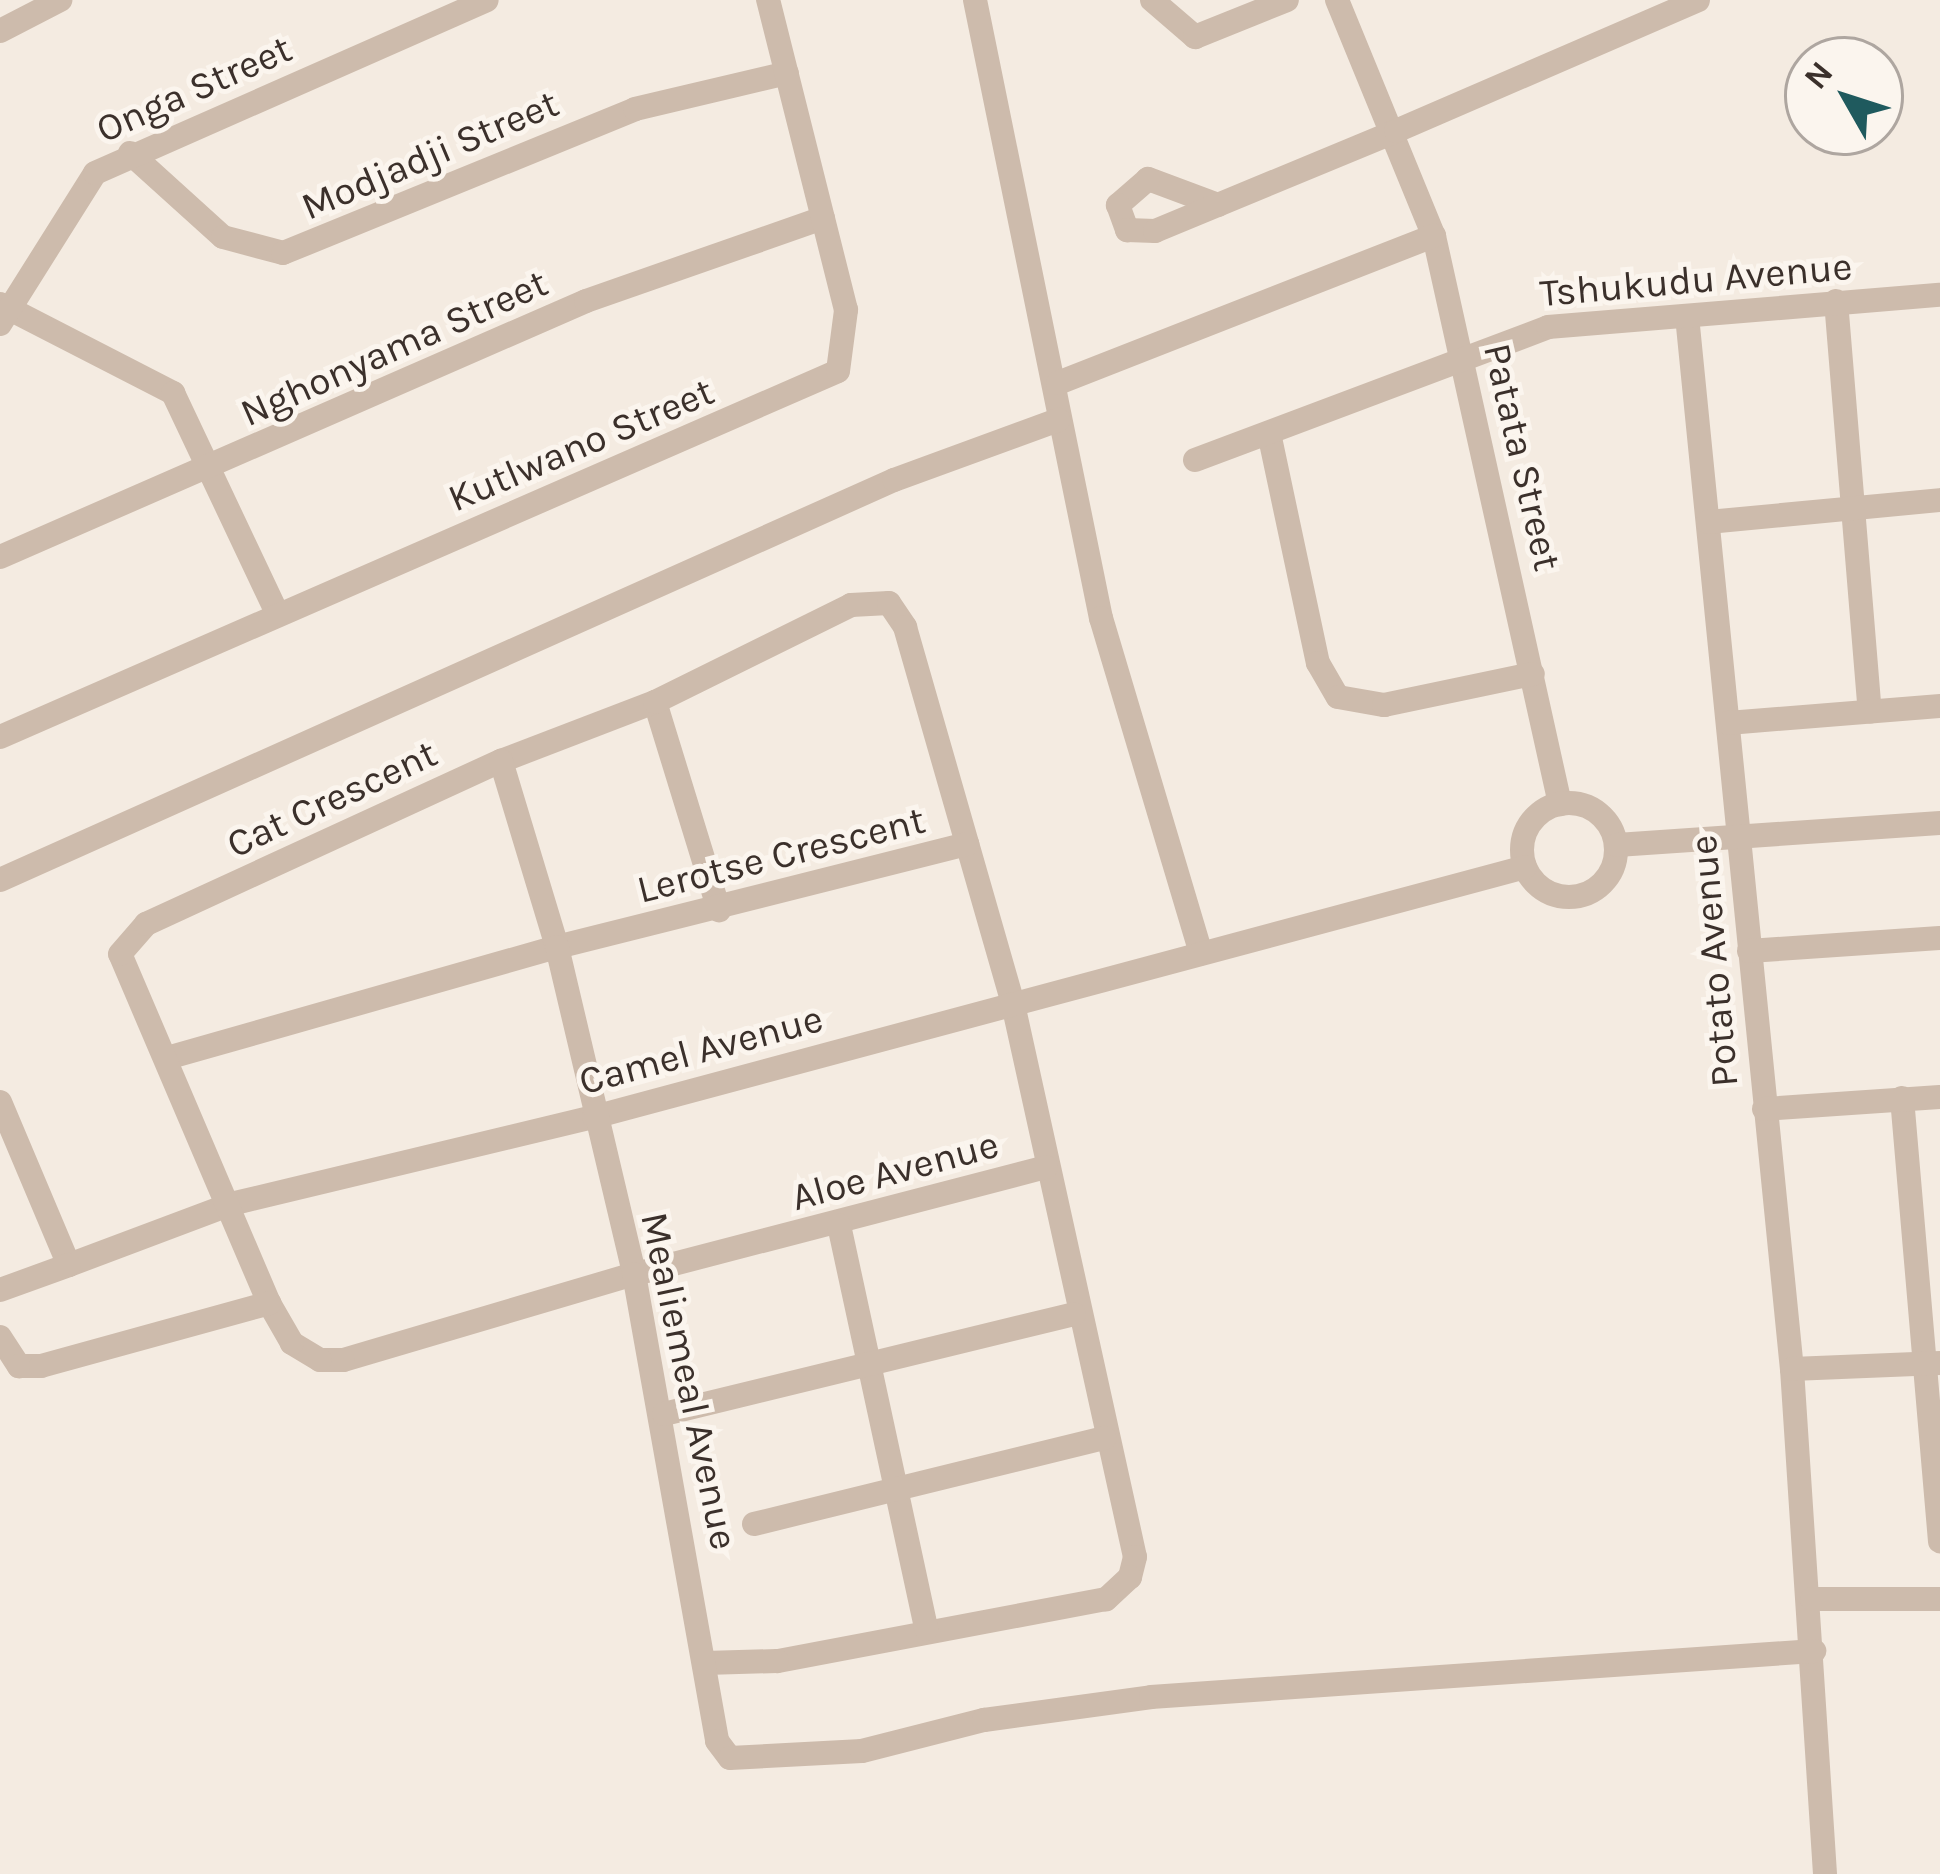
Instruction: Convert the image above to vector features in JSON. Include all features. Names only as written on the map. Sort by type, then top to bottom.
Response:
[{"type":"street","points":[[0,31],[60,0]]},
{"type":"street","name":"Onga Street","points":[[3,312],[76,193],[130,153],[487,0]]},
{"type":"street","name":"Kutlwano Street","points":[[0,737],[838,371],[848,332],[768,0]]},
{"type":"street","points":[[975,0],[1058,383],[1058,420],[1101,618],[1201,953]]},
{"type":"street","points":[[1151,0],[1195,37],[1287,0]]},
{"type":"street","name":"Patata Street","points":[[1337,0],[1396,131],[1434,236],[1560,804]]},
{"type":"street","points":[[1218,205],[1697,0]]},
{"type":"street","name":"Modjadji Street","points":[[130,153],[223,237],[283,253],[634,109],[787,73]]},
{"type":"street","name":"Nghonyama Street","points":[[0,557],[214,468],[586,301],[823,218]]},
{"type":"street","points":[[1058,383],[1434,236]]},
{"type":"street","name":"Tshukudu Avenue","points":[[1195,460],[1462,352],[1548,327],[1940,295]]},
{"type":"street","points":[[1836,302],[1870,712]]},
{"type":"street","points":[[3,312],[173,393],[214,468],[277,613]]},
{"type":"street","name":"Potato Avenue","points":[[1687,316],[1792,1369],[1812,1599],[1825,1874]]},
{"type":"street","points":[[0,880],[894,480],[1058,420]]},
{"type":"street","points":[[1269,433],[1313,646],[1338,697],[1384,704],[1533,674]]},
{"type":"street","points":[[1708,521],[1940,500]]},
{"type":"street","name":"Lerotse Crescent","points":[[166,1058],[557,946],[718,910],[967,844],[905,627],[889,603],[851,605],[655,702],[501,761]]},
{"type":"street","points":[[655,702],[718,910]]},
{"type":"street","points":[[1728,723],[1940,706]]},
{"type":"street","name":"Cat Crescent","points":[[231,1204],[122,967],[130,934],[501,761],[557,946],[594,1117]]},
{"type":"street","points":[[1560,804],[1604,816],[1617,845],[1610,875],[1586,895],[1554,896],[1525,867],[1525,832],[1560,804]]},
{"type":"street","points":[[1617,845],[1940,823]]},
{"type":"street","points":[[967,844],[1013,1004],[1046,1167]]},
{"type":"street","name":"Camel Avenue","points":[[0,1290],[231,1204],[594,1117],[1525,867]]},
{"type":"street","points":[[1749,951],[1940,938]]},
{"type":"street","points":[[1764,1109],[1940,1097]]},
{"type":"street","points":[[1902,1098],[1932,1363],[1940,1541]]},
{"type":"street","points":[[0,1102],[69,1264]]},
{"type":"street","name":"Mealiemeal Avenue","points":[[594,1117],[664,1414],[720,1748],[753,1762],[1109,1701],[1814,1651]]},
{"type":"street","name":"Aloe Avenue","points":[[231,1204],[269,1304],[292,1343],[320,1360],[343,1360],[634,1274],[838,1225],[1046,1167],[1074,1314],[1135,1557],[1123,1587],[1106,1599],[926,1629],[777,1661],[705,1663]]},
{"type":"street","points":[[838,1225],[926,1629]]},
{"type":"street","points":[[0,1337],[19,1366],[41,1366],[269,1304]]},
{"type":"street","points":[[664,1414],[1074,1314]]},
{"type":"street","points":[[1792,1369],[1932,1363]]},
{"type":"street","points":[[754,1524],[1105,1438]]},
{"type":"street","points":[[1812,1599],[1940,1599]]}]
